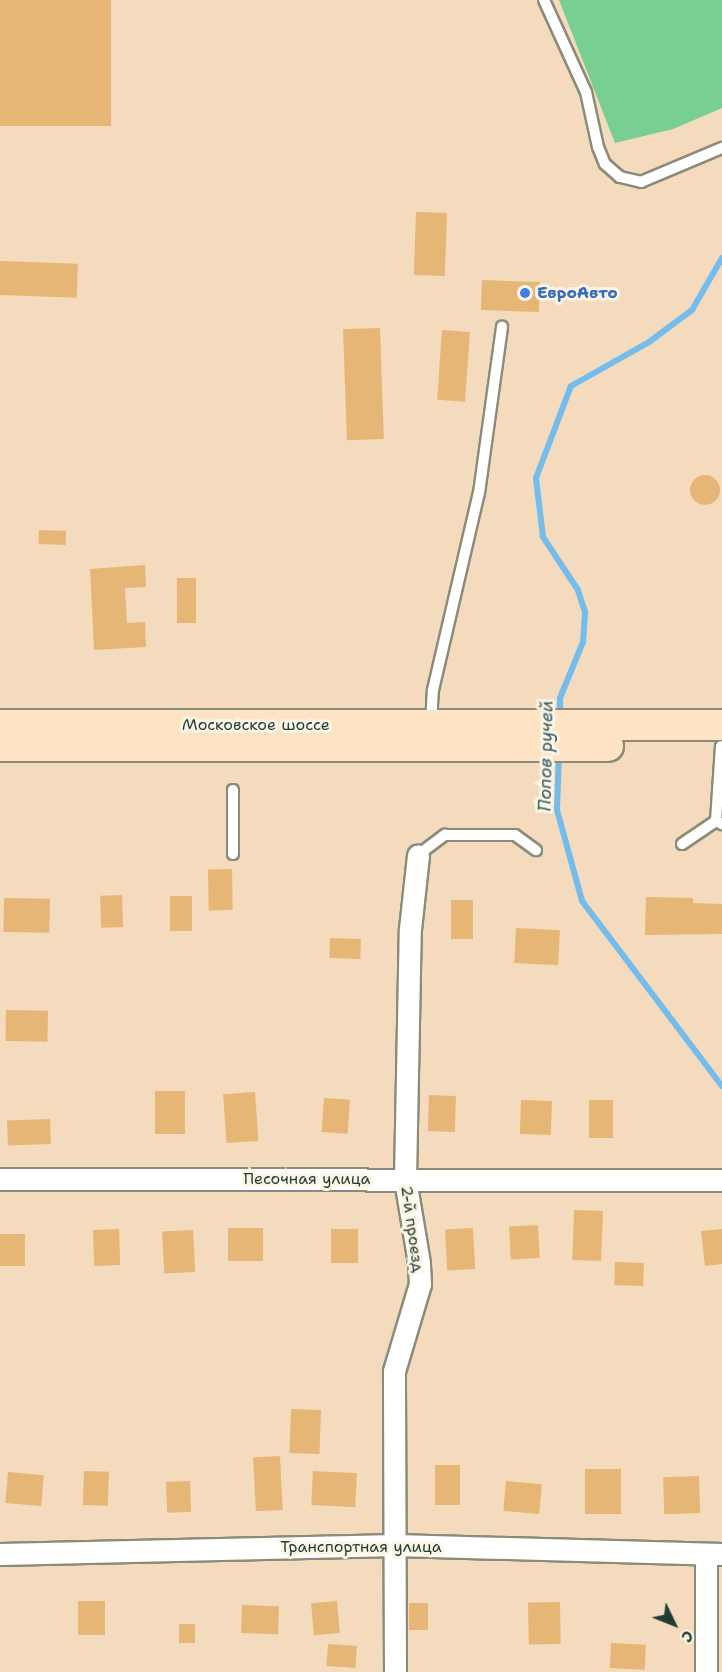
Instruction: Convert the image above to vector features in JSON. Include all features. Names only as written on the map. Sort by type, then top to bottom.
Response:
[{"type":"main road","name":"Московское шоссе","points":[[0,725],[431,725],[512,736]]},
{"type":"main road","name":"Московское шоссе","points":[[0,746],[512,736]]},
{"type":"main road","points":[[512,736],[722,739]]},
{"type":"street","name":"2-й проезд","points":[[395,1672],[394,1371],[420,1284],[419,1263],[405,1179],[410,928],[418,855]]},
{"type":"street","name":"Песочная улица","points":[[0,1179],[722,1180]]},
{"type":"street","name":"Транспортная улица","points":[[0,1554],[396,1545],[714,1554]]},
{"type":"street","points":[[706,1672],[714,1554]]},
{"type":"lane","points":[[544,0],[586,92],[598,147],[605,164],[620,177],[641,182],[722,148]]},
{"type":"lane","points":[[431,725],[432,690],[479,493],[502,327]]},
{"type":"lane","points":[[682,844],[719,823],[722,739]]},
{"type":"lane","points":[[233,790],[233,854]]},
{"type":"lane","points":[[418,855],[445,836],[515,835],[536,850]]},
{"type":"green space","points":[[559,0],[722,0],[722,108],[673,129],[615,143]]},
{"type":"building","points":[[0,0],[111,0],[111,126],[0,126]]},
{"type":"building","points":[[416,212],[447,213],[445,276],[414,275]]},
{"type":"building","points":[[0,261],[78,264],[77,298],[0,295]]},
{"type":"building","points":[[482,280],[540,282],[539,312],[481,310]]},
{"type":"building","points":[[380,328],[384,439],[347,440],[343,329]]},
{"type":"building","points":[[442,330],[470,332],[465,402],[437,400]]},
{"type":"building","points":[[705,475],[711,476],[719,484],[719,496],[711,504],[705,505],[699,504],[691,496],[690,490],[691,484],[699,476]]},
{"type":"building","points":[[39,530],[66,531],[65,545],[39,544]]},
{"type":"building","points":[[145,565],[146,587],[125,588],[127,623],[145,622],[146,647],[94,650],[90,569]]},
{"type":"building","points":[[177,578],[196,578],[196,623],[177,623]]},
{"type":"building","points":[[208,869],[232,869],[233,910],[209,910]]},
{"type":"building","points":[[122,895],[123,927],[101,928],[100,896]]},
{"type":"building","points":[[170,896],[192,896],[192,931],[170,931]]},
{"type":"building","points":[[646,897],[693,898],[693,903],[722,904],[722,934],[645,935]]},
{"type":"building","points":[[4,898],[50,899],[49,933],[3,932]]},
{"type":"building","points":[[451,900],[473,900],[473,939],[451,939]]},
{"type":"building","points":[[516,928],[560,930],[558,965],[514,963]]},
{"type":"building","points":[[330,938],[361,939],[360,959],[329,958]]},
{"type":"building","points":[[6,1010],[48,1011],[47,1042],[5,1041]]},
{"type":"building","points":[[155,1091],[185,1091],[185,1134],[155,1134]]},
{"type":"building","points":[[255,1092],[258,1141],[226,1143],[223,1094]]},
{"type":"building","points":[[429,1095],[456,1096],[455,1132],[428,1131]]},
{"type":"building","points":[[324,1098],[350,1100],[348,1134],[322,1132]]},
{"type":"building","points":[[521,1100],[552,1101],[551,1135],[520,1134]]},
{"type":"building","points":[[589,1100],[613,1100],[613,1138],[589,1138]]},
{"type":"building","points":[[50,1119],[51,1144],[8,1145],[7,1121]]},
{"type":"building","points":[[574,1210],[603,1211],[601,1261],[572,1260]]},
{"type":"building","points":[[538,1225],[540,1258],[511,1259],[509,1227]]},
{"type":"building","points":[[228,1228],[263,1228],[263,1261],[228,1261]]},
{"type":"building","points":[[473,1228],[475,1269],[447,1270],[445,1229]]},
{"type":"building","points":[[119,1229],[120,1265],[94,1266],[93,1230]]},
{"type":"building","points":[[331,1229],[358,1229],[358,1263],[331,1263]]},
{"type":"building","points":[[722,1229],[722,1264],[705,1266],[701,1231]]},
{"type":"building","points":[[193,1230],[195,1272],[164,1274],[162,1232]]},
{"type":"building","points":[[0,1234],[25,1234],[25,1266],[0,1266]]},
{"type":"building","points":[[615,1262],[644,1263],[643,1286],[614,1285]]},
{"type":"building","points":[[291,1409],[321,1410],[319,1454],[289,1453]]},
{"type":"building","points":[[280,1456],[283,1510],[256,1511],[253,1457]]},
{"type":"building","points":[[435,1465],[460,1465],[460,1505],[435,1505]]},
{"type":"building","points":[[585,1469],[621,1469],[621,1514],[585,1514]]},
{"type":"building","points":[[84,1471],[109,1472],[108,1506],[83,1505]]},
{"type":"building","points":[[313,1471],[357,1473],[355,1507],[311,1505]]},
{"type":"building","points":[[8,1472],[44,1475],[41,1506],[5,1503]]},
{"type":"building","points":[[699,1476],[700,1513],[664,1514],[663,1477]]},
{"type":"building","points":[[190,1481],[191,1512],[167,1513],[166,1482]]},
{"type":"building","points":[[506,1481],[542,1484],[539,1514],[503,1511]]},
{"type":"building","points":[[78,1601],[105,1601],[105,1635],[78,1635]]},
{"type":"building","points":[[337,1601],[340,1633],[314,1635],[311,1603]]},
{"type":"building","points":[[560,1602],[561,1644],[529,1645],[528,1603]]},
{"type":"building","points":[[409,1603],[428,1603],[428,1630],[409,1630]]},
{"type":"building","points":[[242,1605],[279,1606],[278,1634],[241,1633]]},
{"type":"building","points":[[179,1624],[195,1624],[195,1643],[179,1643]]},
{"type":"building","points":[[611,1643],[646,1645],[645,1670],[610,1668]]},
{"type":"building","points":[[328,1644],[357,1646],[355,1668],[326,1666]]},
{"type":"waterway","name":"Попов ручей","points":[[560,718],[560,698],[583,642],[585,612],[578,590],[543,537],[536,478],[571,386],[649,342],[692,310],[722,258]]},
{"type":"waterway","name":"Попов ручей","points":[[559,755],[557,810],[582,901],[722,1086]]},
{"type":"place","name":"ЕвроАвто","points":[[525,293]]}]
